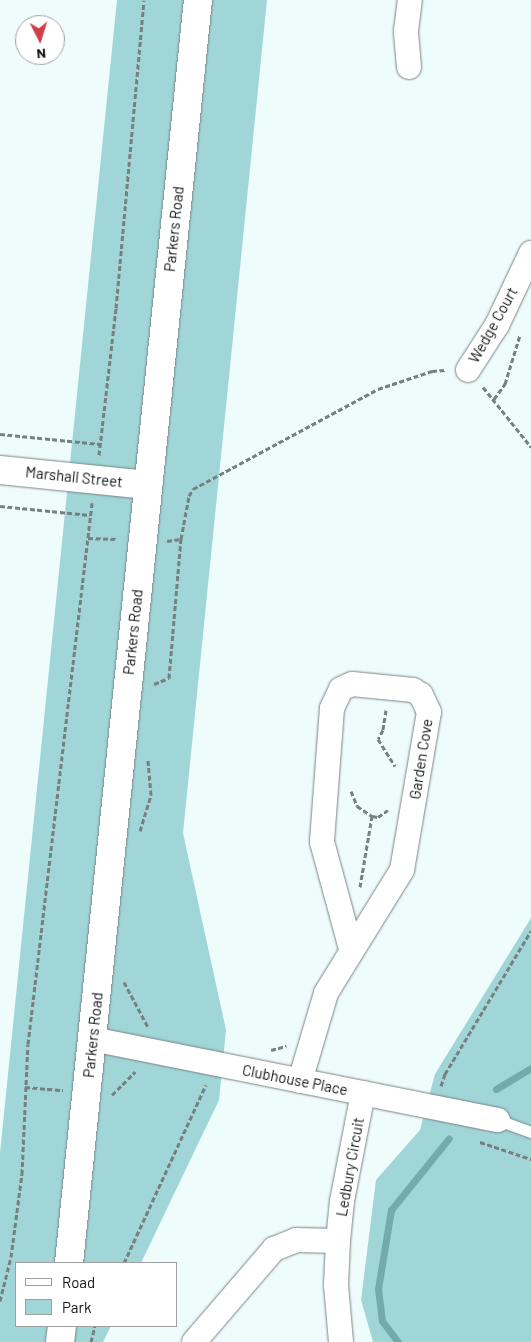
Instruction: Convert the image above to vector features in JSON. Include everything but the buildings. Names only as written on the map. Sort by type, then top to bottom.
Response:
[{"type":"main road","name":"Parkers Road","points":[[69,1262],[198,0]]},
{"type":"main road","name":"Marshall Street","points":[[0,470],[148,484]]},
{"type":"main road","points":[[60,1342],[62,1327]]},
{"type":"street","points":[[408,67],[406,31],[410,0]]},
{"type":"street","name":"Wedge Court","points":[[468,370],[497,325],[531,253]]},
{"type":"street","name":"Garden Cove","points":[[300,1080],[326,993],[351,949],[394,886],[406,852],[429,712],[421,695],[413,690],[352,684],[341,689],[332,708],[322,842],[351,949]]},
{"type":"street","name":"Clubhouse Place","points":[[92,1039],[498,1120]]},
{"type":"street","name":"Ledbury Circuit","points":[[341,1342],[336,1285],[338,1241],[342,1201],[363,1093]]},
{"type":"street","points":[[194,1342],[274,1249],[296,1240],[338,1241]]},
{"type":"lane","points":[[498,1120],[531,1132]]},
{"type":"path","points":[[0,1301],[11,1257],[22,1174],[24,1087],[90,515],[116,308],[144,0]]},
{"type":"path","points":[[494,398],[506,384],[521,333]]},
{"type":"path","points":[[153,690],[155,681],[169,678],[181,539],[189,496],[193,489],[378,390],[432,370],[468,370],[494,398],[519,436],[531,447]]},
{"type":"path","points":[[0,434],[100,444]]},
{"type":"path","points":[[0,506],[90,515]]},
{"type":"path","points":[[88,538],[142,541],[181,539]]},
{"type":"path","points":[[139,834],[151,795],[148,751]]},
{"type":"path","points":[[434,1108],[444,1074],[531,931]]},
{"type":"path","points":[[24,1087],[113,1095],[132,1074],[141,1071],[150,1029],[124,982],[125,972]]},
{"type":"path","points":[[198,1082],[215,1086]]},
{"type":"path","points":[[124,1262],[206,1084]]},
{"type":"path","points":[[91,1342],[95,1327]]},
{"type":"green space","points":[[117,0],[267,0],[183,833],[226,1030],[219,1100],[141,1262],[15,1262],[15,1327],[110,1327],[103,1342],[0,1342],[0,1153]]},
{"type":"green space","points":[[531,918],[531,1342],[373,1342],[361,1300],[376,1180],[420,1130],[435,1074]]},
{"type":"waterway","points":[[496,1089],[531,1068]]},
{"type":"waterway","points":[[398,1342],[382,1321],[378,1289],[391,1210],[449,1138]]}]
